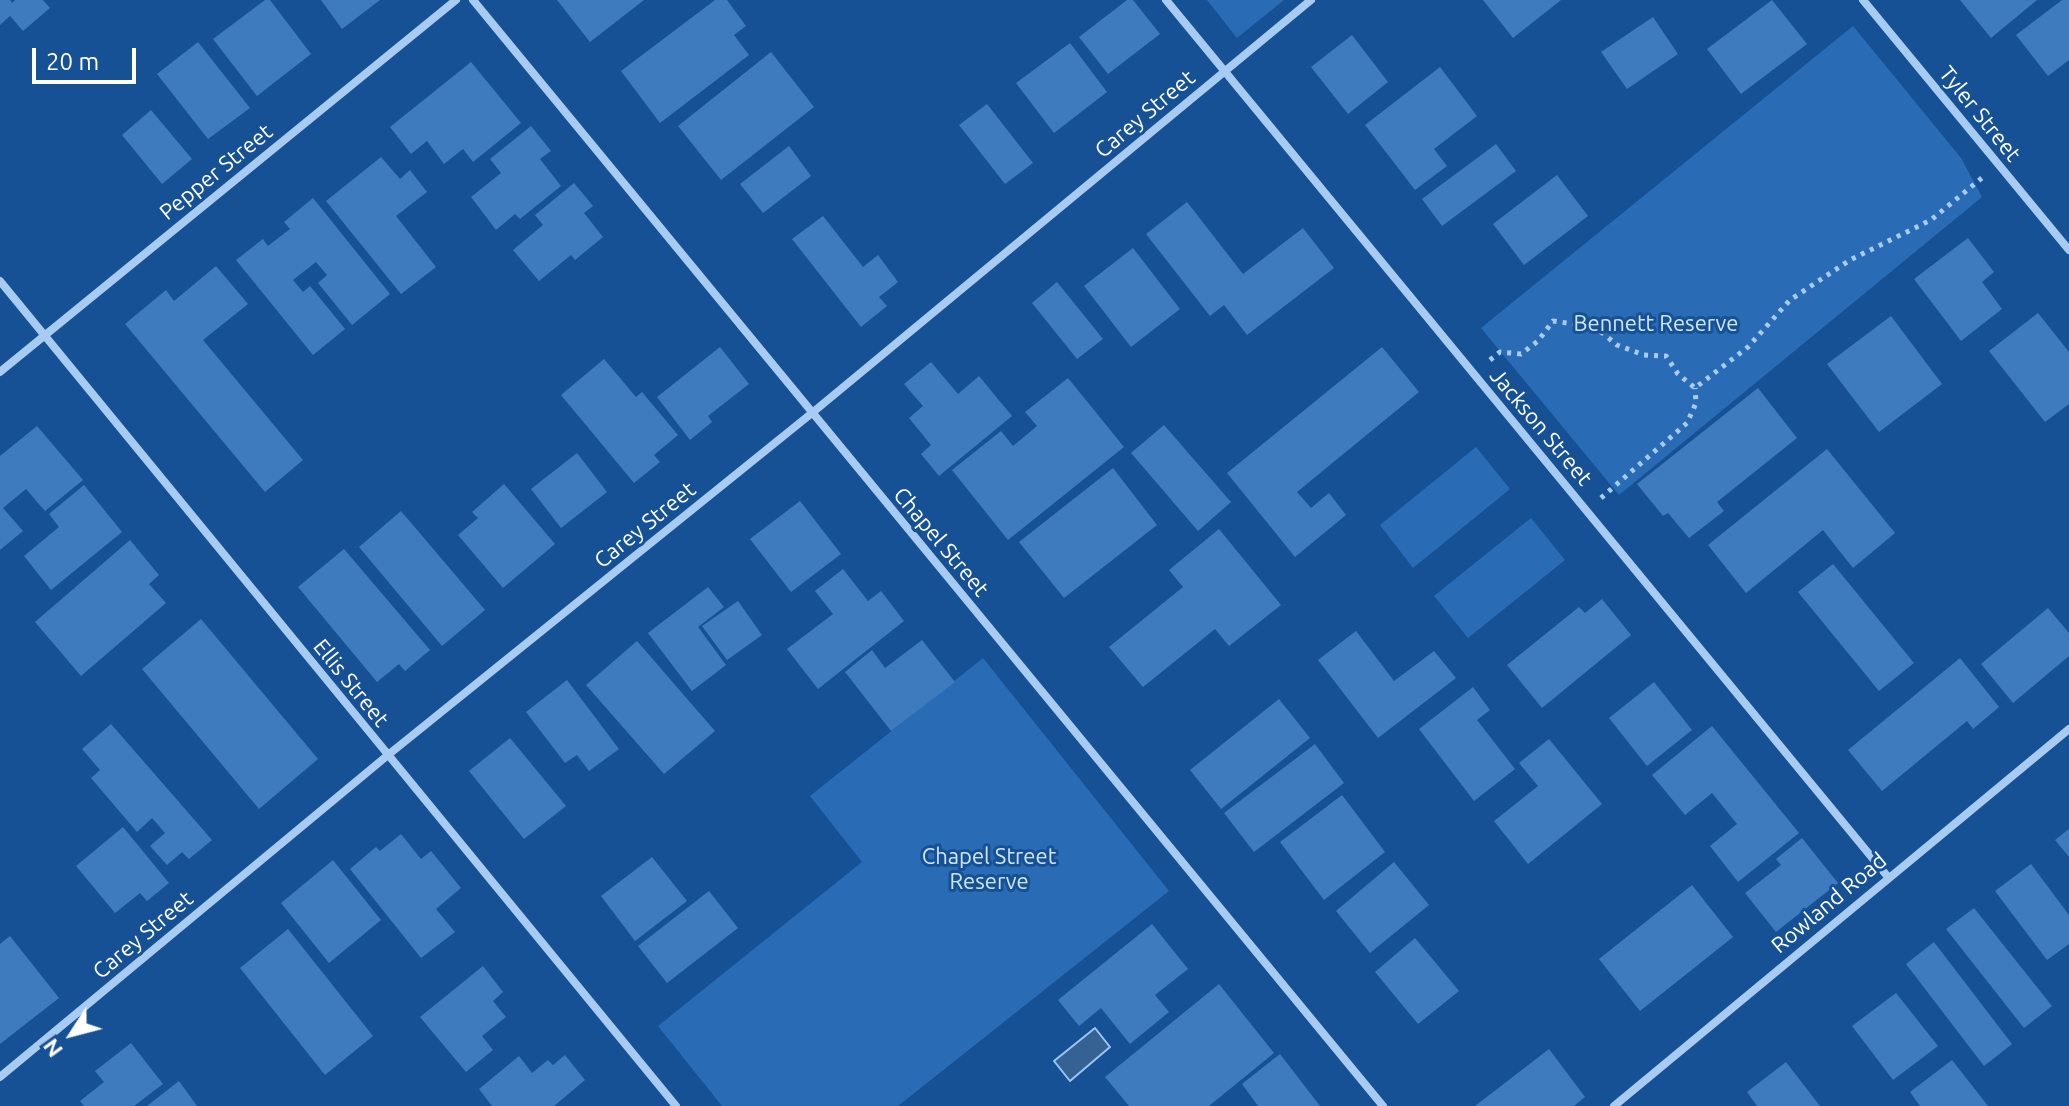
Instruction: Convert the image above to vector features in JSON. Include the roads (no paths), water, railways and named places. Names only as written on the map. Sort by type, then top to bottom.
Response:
[{"type":"street","name":"Pepper Street","points":[[0,372],[456,0]]},
{"type":"street","name":"Chapel Street","points":[[473,0],[1383,1106]]},
{"type":"street","name":"Jackson Street","points":[[1166,0],[1888,877]]},
{"type":"street","name":"Carey Street","points":[[0,1077],[388,755],[812,413],[1311,0]]},
{"type":"street","name":"Tyler Street","points":[[1863,0],[2069,250]]},
{"type":"street","name":"Ellis Street","points":[[0,281],[676,1106]]},
{"type":"street","name":"Rowland Road","points":[[1614,1106],[2069,729]]},
{"type":"park label","name":"Bennett Reserve","points":[[1656,324]]},
{"type":"park label","name":"Chapel Street Reserve","points":[[989,870]]}]
